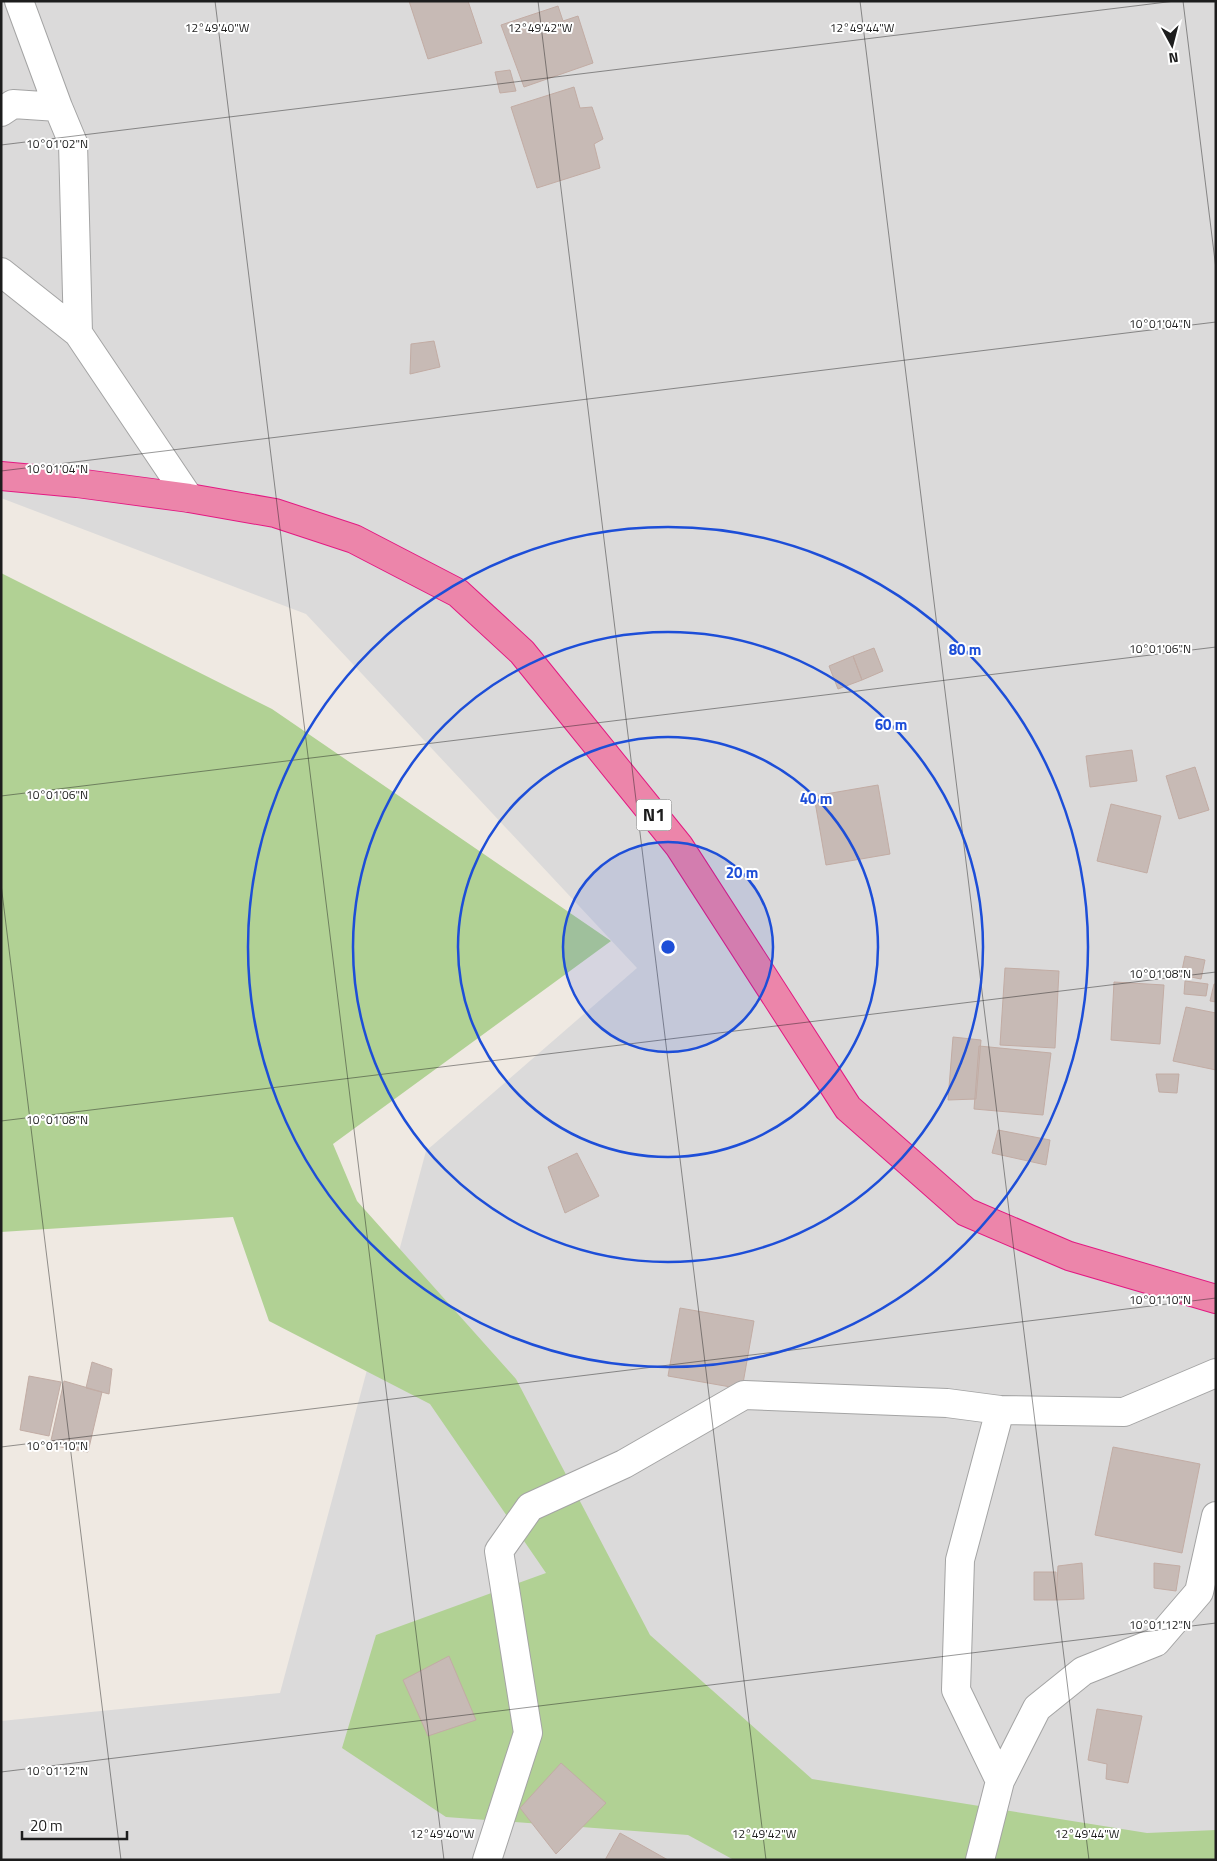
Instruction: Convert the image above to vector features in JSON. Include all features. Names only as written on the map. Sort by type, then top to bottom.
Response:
[{"type":"highway","name":"N1","points":[[1,476],[77,483],[189,498],[275,513],[354,539],[458,594],[522,652],[679,846],[848,1108],[966,1212],[1068,1256],[1216,1299]]},
{"type":"street","points":[[19,1],[73,143],[78,333]]},
{"type":"street","points":[[1,112],[13,104],[58,107]]},
{"type":"street","points":[[1,272],[78,333],[189,498]]},
{"type":"street","points":[[487,1860],[528,1733],[499,1551],[530,1507],[624,1464],[744,1395],[947,1402],[1000,1410],[1124,1412],[1216,1373]]},
{"type":"street","points":[[1000,1410],[960,1560],[956,1690],[1000,1781]]},
{"type":"street","points":[[980,1860],[1000,1781],[1037,1708],[1083,1671],[1156,1642],[1198,1592],[1216,1516]]},
{"type":"shaded area","points":[[1,1],[1216,1],[1216,1860],[1,1860],[1,1721],[280,1693],[426,1151],[637,968],[306,614],[1,498]]},
{"type":"green space","points":[[1,573],[272,709],[611,941],[333,1144],[357,1201],[516,1379],[650,1635],[812,1779],[1147,1833],[1216,1830],[1216,1860],[734,1860],[688,1835],[446,1817],[342,1748],[376,1635],[546,1573],[430,1404],[269,1321],[233,1217],[1,1232]]},
{"type":"building","points":[[409,1],[468,1],[482,43],[428,59]]},
{"type":"building","points":[[558,6],[563,21],[578,16],[593,63],[524,87],[501,25]]},
{"type":"building","points":[[510,70],[516,91],[500,93],[495,72]]},
{"type":"building","points":[[574,87],[580,108],[592,107],[603,139],[594,144],[600,168],[537,188],[511,107]]},
{"type":"building","points":[[434,341],[440,367],[410,374],[411,344]]},
{"type":"building","points":[[874,648],[883,671],[862,680],[853,656]]},
{"type":"building","points":[[853,656],[862,680],[838,689],[829,666]]},
{"type":"building","points":[[1132,750],[1137,781],[1090,787],[1086,756]]},
{"type":"building","points":[[1195,767],[1209,810],[1179,819],[1166,776]]},
{"type":"building","points":[[878,785],[890,854],[826,865],[814,796]]},
{"type":"building","points":[[1111,804],[1161,816],[1147,873],[1097,861]]},
{"type":"building","points":[[1185,956],[1205,960],[1201,979],[1181,975]]},
{"type":"building","points":[[1005,968],[1059,971],[1055,1048],[1000,1045]]},
{"type":"building","points":[[1185,981],[1208,984],[1206,996],[1184,994]]},
{"type":"building","points":[[1114,982],[1164,985],[1160,1044],[1111,1040]]},
{"type":"building","points":[[1214,984],[1216,984],[1216,1002],[1210,1001]]},
{"type":"building","points":[[1186,1007],[1216,1013],[1216,1070],[1173,1061]]},
{"type":"building","points":[[953,1037],[981,1040],[976,1099],[948,1100]]},
{"type":"building","points":[[979,1046],[1051,1053],[1043,1115],[974,1109]]},
{"type":"building","points":[[1156,1074],[1179,1074],[1177,1093],[1159,1092]]},
{"type":"building","points":[[998,1130],[1050,1140],[1046,1165],[992,1153]]},
{"type":"building","points":[[577,1153],[599,1196],[565,1213],[548,1167]]},
{"type":"building","points":[[680,1308],[754,1321],[742,1389],[668,1376]]},
{"type":"building","points":[[92,1362],[112,1369],[109,1394],[86,1388]]},
{"type":"building","points":[[29,1376],[61,1382],[49,1436],[20,1430]]},
{"type":"building","points":[[64,1381],[102,1392],[88,1452],[50,1445]]},
{"type":"building","points":[[1113,1447],[1200,1464],[1182,1553],[1095,1535]]},
{"type":"building","points":[[1082,1563],[1084,1599],[1056,1600],[1058,1566]]},
{"type":"building","points":[[1154,1563],[1180,1566],[1176,1591],[1154,1588]]},
{"type":"building","points":[[1034,1572],[1056,1572],[1056,1600],[1034,1600]]},
{"type":"building","points":[[449,1656],[476,1720],[428,1736],[403,1680]]},
{"type":"building","points":[[1097,1709],[1142,1716],[1128,1783],[1106,1779],[1107,1764],[1088,1760]]},
{"type":"building","points":[[561,1763],[606,1803],[556,1854],[520,1808]]},
{"type":"building","points":[[620,1833],[668,1860],[605,1860]]}]
